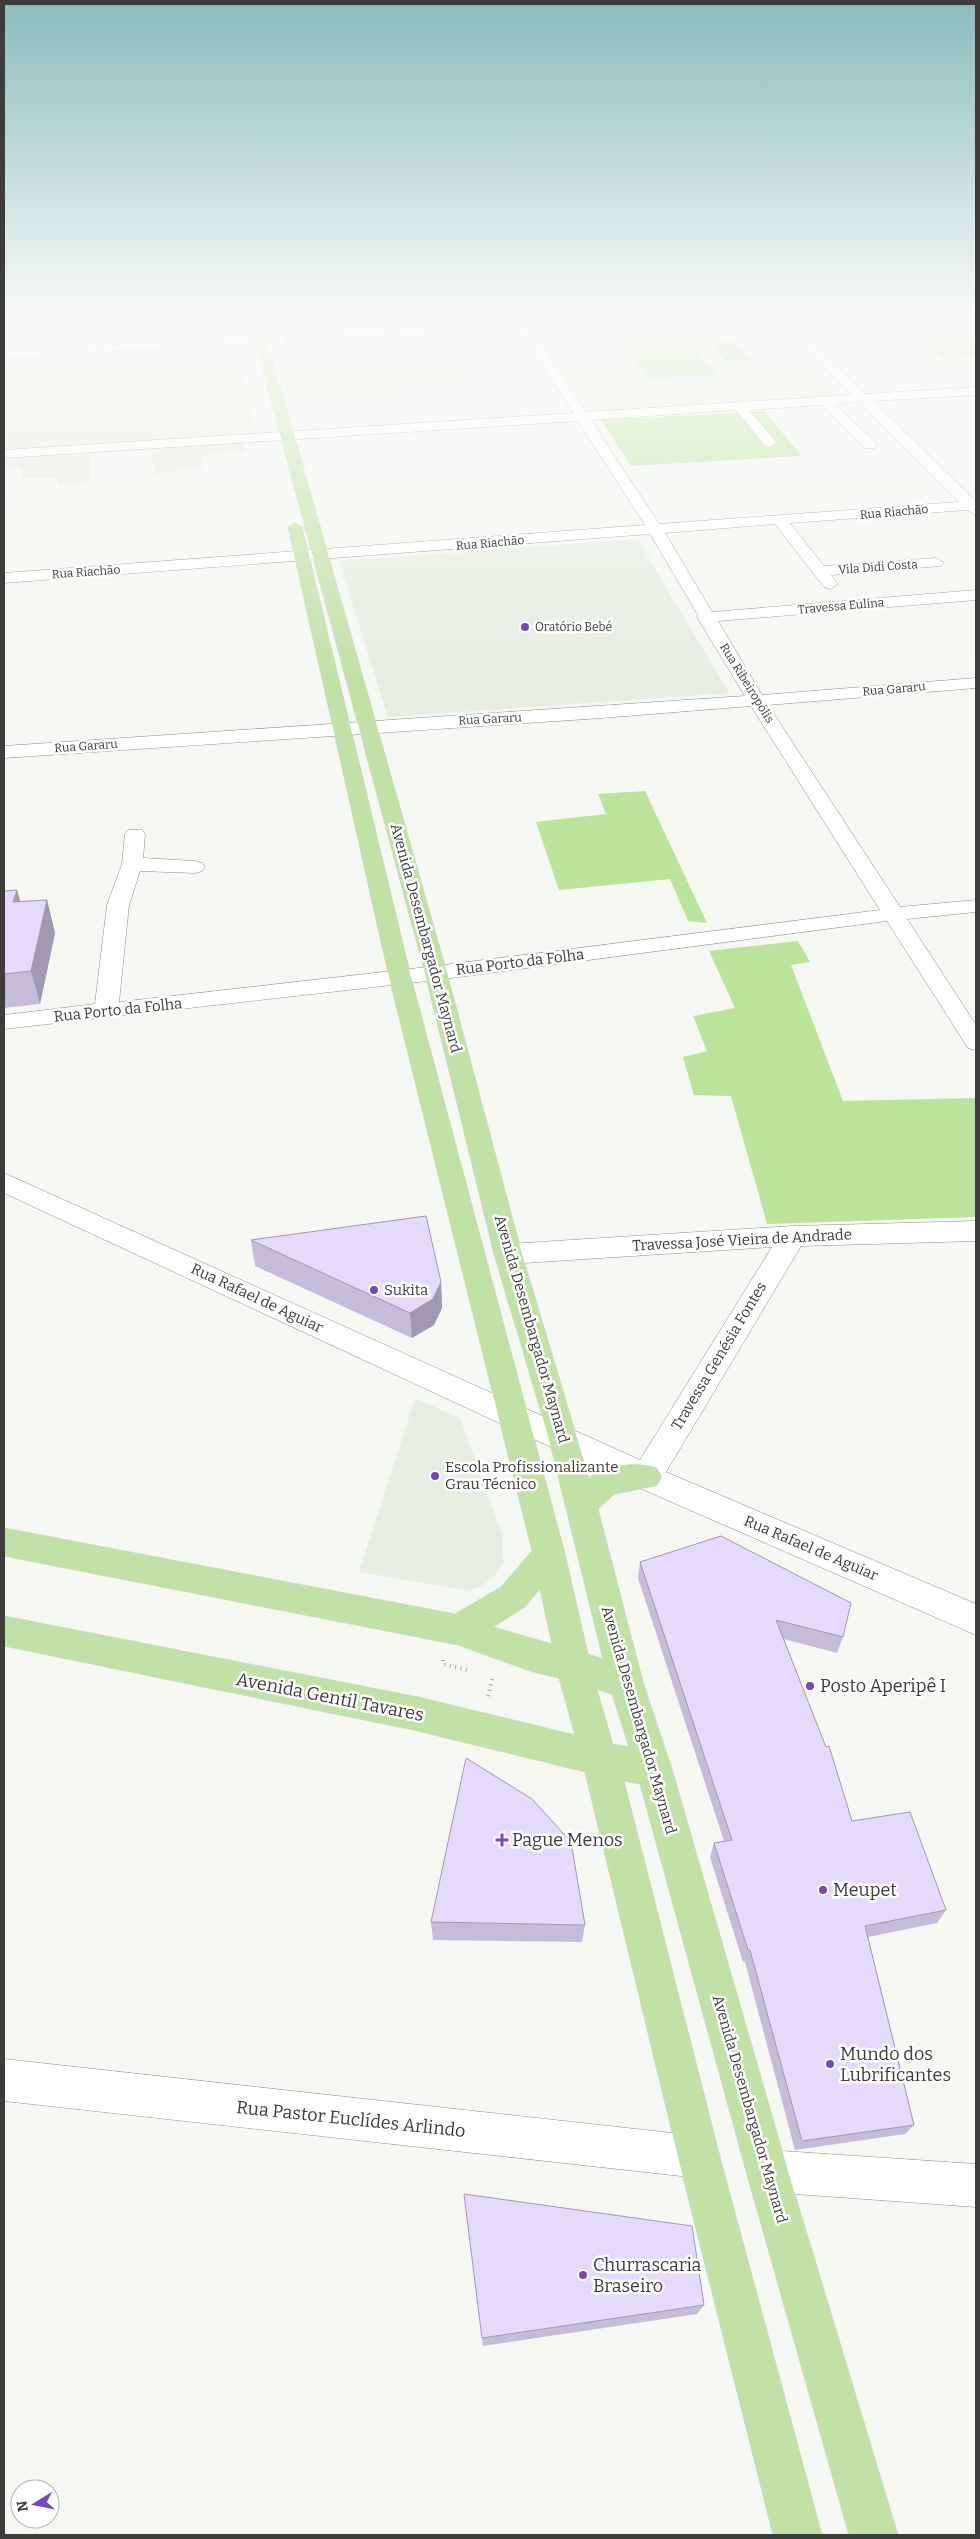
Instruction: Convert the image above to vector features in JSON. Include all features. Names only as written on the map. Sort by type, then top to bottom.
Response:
[{"type":"main road","name":"Avenida Desembargador Maynard","points":[[280,440],[312,556],[369,727],[436,973],[508,1254],[564,1439],[626,1682],[654,1769],[767,2171],[874,2535]]},
{"type":"main road","name":"Avenida Desembargador Maynard","points":[[312,556],[343,729],[400,977],[511,1414],[549,1554],[573,1665],[600,1759],[699,2157],[798,2535]]},
{"type":"main road","points":[[580,1505],[606,1482],[646,1477]]},
{"type":"main road","points":[[18,1544],[454,1630],[530,1655],[573,1665],[626,1682]]},
{"type":"main road","points":[[454,1630],[513,1598],[549,1554]]},
{"type":"main road","name":"Avenida Gentil Tavares","points":[[4,1631],[481,1729],[600,1759],[654,1769]]},
{"type":"street","points":[[4,454],[210,440]]},
{"type":"street","name":"Rua Ribeiropólis","points":[[596,440],[655,530],[705,617],[976,1043]]},
{"type":"street","points":[[865,440],[870,445]]},
{"type":"street","points":[[904,440],[974,508]]},
{"type":"street","name":"Rua Riachão","points":[[4,578],[974,508]]},
{"type":"street","name":"Vila Didi Costa","points":[[780,521],[835,591]]},
{"type":"street","name":"Vila Didi Costa","points":[[820,571],[936,563]]},
{"type":"street","name":"Travessa Eulina","points":[[705,617],[976,595]]},
{"type":"street","name":"Rua Gararu","points":[[4,752],[758,701],[976,682]]},
{"type":"street","points":[[106,1012],[118,905],[132,864],[135,834]]},
{"type":"street","points":[[132,864],[195,867]]},
{"type":"street","name":"Rua Porto da Folha","points":[[4,1022],[106,1012],[436,973],[895,914],[976,906]]},
{"type":"street","name":"Rua Rafael de Aguiar","points":[[4,1182],[646,1477],[976,1620]]},
{"type":"street","name":"Travessa José Vieira de Andrade","points":[[508,1254],[793,1236],[976,1231]]},
{"type":"street","name":"Travessa Genésia Fontes","points":[[646,1477],[793,1236]]},
{"type":"street","points":[[4,1526],[18,1544]]},
{"type":"street","name":"Rua Pastor Euclídes Arlindo","points":[[4,2080],[699,2157]]},
{"type":"street","points":[[767,2171],[976,2186]]},
{"type":"path","points":[[454,1630],[443,1664],[476,1672]]},
{"type":"path","points":[[481,1729],[493,1676],[485,1674]]},
{"type":"shaded area","points":[[4,440],[152,440],[4,451]]},
{"type":"shaded area","points":[[614,440],[789,440],[802,456],[631,466]]},
{"type":"shaded area","points":[[244,442],[246,452],[203,455],[202,468],[154,474],[151,449]]},
{"type":"shaded area","points":[[91,454],[90,483],[58,486],[59,478],[22,478],[21,468],[4,470],[4,459]]},
{"type":"shaded area","name":"Oratório Bebé","points":[[638,539],[729,693],[388,717],[339,561]]},
{"type":"shaded area","points":[[645,791],[707,923],[688,921],[670,879],[559,890],[536,822],[606,814],[598,794]]},
{"type":"shaded area","points":[[798,941],[810,962],[791,965],[843,1101],[976,1098],[976,1217],[767,1224],[731,1096],[694,1095],[683,1057],[707,1051],[693,1016],[735,1008],[709,951]]},
{"type":"shaded area","name":"Escola Profissionalizante Grau Técnico","points":[[415,1399],[460,1418],[502,1534],[503,1562],[495,1575],[478,1588],[466,1590],[359,1572]]},
{"type":"building","points":[[17,890],[13,902],[47,900],[31,971],[4,974],[4,891]]},
{"type":"building","points":[[426,1216],[441,1282],[433,1299],[410,1313],[251,1240]]},
{"type":"building","points":[[721,1536],[851,1603],[843,1637],[776,1620],[826,1747],[829,1746],[852,1821],[910,1812],[946,1910],[865,1926],[914,2125],[802,2141],[750,1950],[748,1950],[714,1843],[732,1840],[640,1562]]},
{"type":"building","name":"Pague Menos","points":[[466,1758],[532,1799],[571,1842],[585,1925],[431,1922]]},
{"type":"building","name":"Churrascaria Braseiro","points":[[464,2194],[692,2226],[704,2305],[482,2338]]},
{"type":"place","name":"Oratório Bebé","points":[[525,627]]},
{"type":"place","name":"Sukita","points":[[374,1290]]},
{"type":"place","name":"Escola Profissionalizante Grau Técnico","points":[[435,1476]]},
{"type":"place","name":"Posto Aperipê I","points":[[810,1686]]},
{"type":"place","name":"Pague Menos","points":[[502,1840]]},
{"type":"place","name":"Meupet","points":[[823,1890]]},
{"type":"place","name":"Mundo dos Lubrificantes","points":[[830,2064]]},
{"type":"place","name":"Churrascaria Braseiro","points":[[583,2275]]}]
